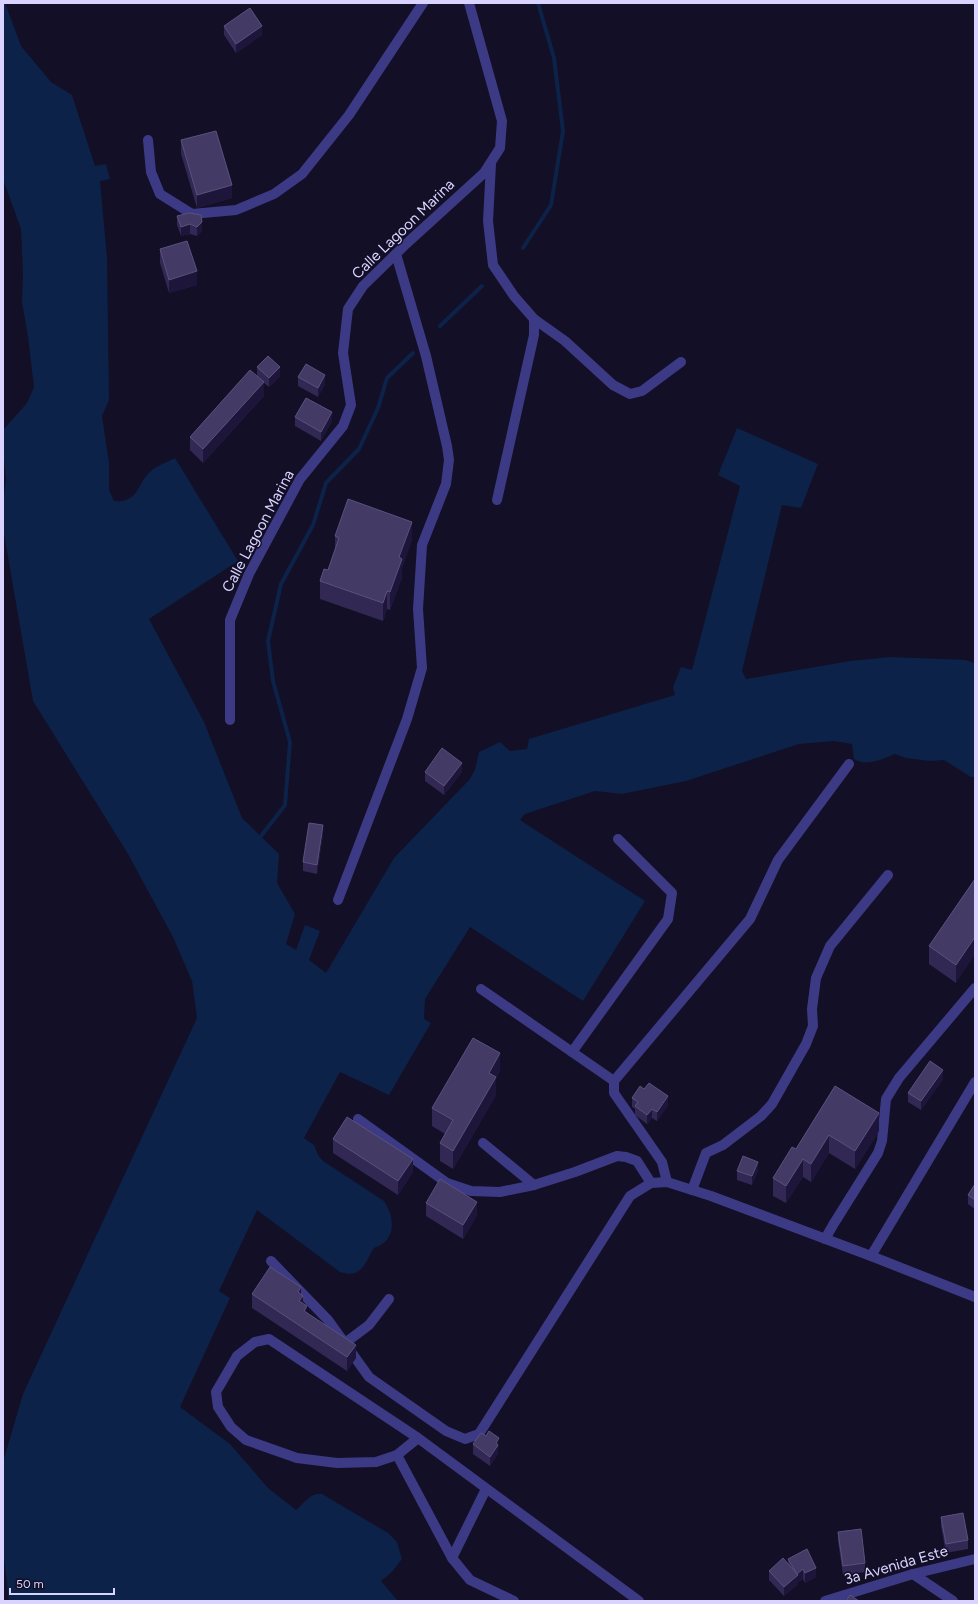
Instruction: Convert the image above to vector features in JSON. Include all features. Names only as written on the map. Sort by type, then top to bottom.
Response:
[{"type":"street","points":[[148,140],[151,172],[160,194],[192,214],[236,210],[274,194],[302,174],[349,115],[423,3]]},
{"type":"street","name":"Calle Lagoon Marina","points":[[230,720],[230,620],[249,574],[300,479],[343,426],[351,405],[343,353],[348,309],[363,286],[484,173],[500,148],[502,121],[469,3]]},
{"type":"street","points":[[491,163],[488,221],[493,265],[514,296],[534,319],[565,340],[613,385],[630,394],[642,390],[681,362]]},
{"type":"street","points":[[338,900],[407,719],[422,668],[418,609],[422,545],[446,484],[448,468],[447,446],[426,356],[396,254]]},
{"type":"street","points":[[497,500],[534,335],[534,319]]},
{"type":"street","points":[[667,1182],[662,1162],[614,1093],[614,1081],[750,919],[778,860],[849,764]]},
{"type":"street","points":[[572,1052],[668,919],[672,893],[618,839]]},
{"type":"street","points":[[692,1190],[706,1153],[723,1145],[761,1116],[772,1104],[806,1044],[813,1026],[812,1009],[816,978],[830,946],[888,875]]},
{"type":"street","points":[[825,1239],[832,1225],[878,1152],[882,1141],[886,1099],[899,1078],[975,988]]},
{"type":"street","points":[[481,989],[614,1081]]},
{"type":"street","points":[[871,1256],[975,1082]]},
{"type":"street","points":[[358,1119],[447,1183],[471,1191],[500,1192],[534,1185],[575,1172],[617,1156],[626,1157],[637,1161],[651,1182]]},
{"type":"street","points":[[482,1143],[534,1185]]},
{"type":"street","points":[[271,1261],[328,1320],[369,1377],[446,1431],[465,1439],[479,1434],[630,1196],[651,1182],[667,1182],[692,1190],[871,1256],[975,1297]]},
{"type":"street","points":[[344,1343],[369,1325],[389,1300]]},
{"type":"street","points":[[418,1438],[397,1455],[376,1462],[337,1463],[297,1458],[246,1440],[231,1427],[218,1407],[216,1392],[237,1356],[255,1342],[269,1339],[418,1438],[639,1601]]},
{"type":"street","points":[[397,1455],[452,1558],[470,1580],[514,1601]]},
{"type":"street","points":[[452,1558],[486,1489]]},
{"type":"street","name":"3a Avenida Este","points":[[825,1601],[913,1574],[975,1559]]},
{"type":"street","points":[[913,1574],[954,1601]]},
{"type":"water","points":[[3,3],[5,3],[21,46],[51,82],[72,95],[95,166],[106,164],[110,179],[100,181],[107,258],[109,400],[102,416],[109,463],[109,490],[114,501],[128,499],[133,496],[150,472],[175,458],[238,561],[149,619],[204,722],[242,818],[279,854],[277,883],[295,914],[286,944],[296,950],[305,925],[320,931],[309,960],[326,973],[394,858],[469,780],[475,770],[479,752],[500,742],[510,751],[527,749],[529,739],[675,695],[673,687],[681,667],[692,670],[740,486],[718,475],[737,428],[818,464],[801,508],[782,505],[742,671],[746,679],[850,661],[891,657],[965,660],[975,663],[975,777],[971,777],[944,760],[930,761],[906,758],[895,754],[869,762],[859,761],[854,759],[852,744],[834,741],[799,744],[686,781],[622,794],[595,791],[525,814],[520,820],[645,901],[583,1001],[470,927],[425,999],[424,1019],[431,1023],[389,1095],[340,1072],[304,1138],[314,1145],[318,1155],[323,1161],[384,1201],[388,1207],[392,1221],[390,1234],[387,1240],[374,1248],[362,1269],[358,1272],[347,1274],[340,1272],[257,1210],[219,1291],[230,1298],[180,1407],[230,1444],[268,1488],[296,1510],[311,1496],[322,1494],[388,1533],[397,1542],[402,1559],[392,1572],[381,1581],[398,1601],[9,1601],[3,1549],[3,1462],[23,1394],[197,1018],[192,981],[173,937],[128,854],[33,701],[3,528],[3,505],[6,479],[3,430],[27,403],[34,387],[22,302],[23,273],[21,229],[3,179]]},
{"type":"building","points":[[250,8],[262,26],[236,44],[224,26]]},
{"type":"building","points":[[216,131],[232,185],[197,195],[181,140]]},
{"type":"building","points":[[189,213],[201,215],[202,222],[197,227],[190,224],[181,227],[177,216]]},
{"type":"building","points":[[187,241],[197,271],[169,280],[160,249]]},
{"type":"building","points":[[268,356],[280,367],[269,378],[257,367]]},
{"type":"building","points":[[306,364],[325,375],[318,388],[298,377]]},
{"type":"building","points":[[250,370],[264,382],[203,449],[190,437]]},
{"type":"building","points":[[306,398],[332,412],[321,432],[295,417]]},
{"type":"building","points":[[348,499],[412,522],[399,557],[402,559],[390,592],[387,591],[383,603],[320,581],[324,569],[328,570],[339,538],[335,536]]},
{"type":"building","points":[[442,748],[462,763],[444,786],[425,772]]},
{"type":"building","points":[[309,823],[323,825],[317,865],[303,862]]},
{"type":"building","points":[[975,879],[975,937],[956,965],[929,946]]},
{"type":"building","points":[[473,1038],[500,1053],[489,1073],[496,1077],[453,1151],[440,1143],[453,1120],[432,1108]]},
{"type":"building","points":[[930,1061],[943,1070],[921,1101],[908,1093]]},
{"type":"building","points":[[649,1083],[668,1096],[657,1112],[652,1109],[647,1115],[635,1106],[638,1102],[632,1098],[640,1086],[644,1089]]},
{"type":"building","points":[[835,1086],[879,1113],[855,1151],[829,1135],[811,1164],[803,1159],[786,1186],[773,1178],[792,1147],[796,1149]]},
{"type":"building","points":[[347,1117],[413,1159],[398,1181],[333,1139]]},
{"type":"building","points":[[743,1156],[758,1162],[752,1176],[737,1171]]},
{"type":"building","points":[[440,1179],[477,1202],[463,1225],[426,1203]]},
{"type":"building","points":[[975,1184],[975,1200],[968,1195]]},
{"type":"building","points":[[270,1267],[301,1287],[298,1292],[303,1296],[299,1301],[307,1306],[304,1311],[356,1345],[347,1357],[252,1294]]},
{"type":"building","points":[[489,1431],[499,1438],[496,1443],[498,1445],[490,1457],[473,1444],[481,1433],[486,1436]]},
{"type":"building","points":[[963,1513],[968,1540],[946,1544],[941,1517]]},
{"type":"building","points":[[861,1529],[865,1563],[843,1566],[838,1532]]},
{"type":"building","points":[[807,1549],[816,1568],[805,1573],[803,1569],[797,1574],[788,1559]]},
{"type":"building","points":[[783,1558],[798,1575],[784,1587],[769,1571]]},
{"type":"building","points":[[850,1595],[859,1601],[846,1601]]},
{"type":"waterway","points":[[523,248],[551,205],[563,131],[554,58],[538,3]]},
{"type":"waterway","points":[[440,326],[482,286]]},
{"type":"waterway","points":[[258,840],[285,805],[290,742],[273,681],[268,641],[281,584],[313,525],[326,483],[359,449],[378,408],[387,378],[413,353]]}]
